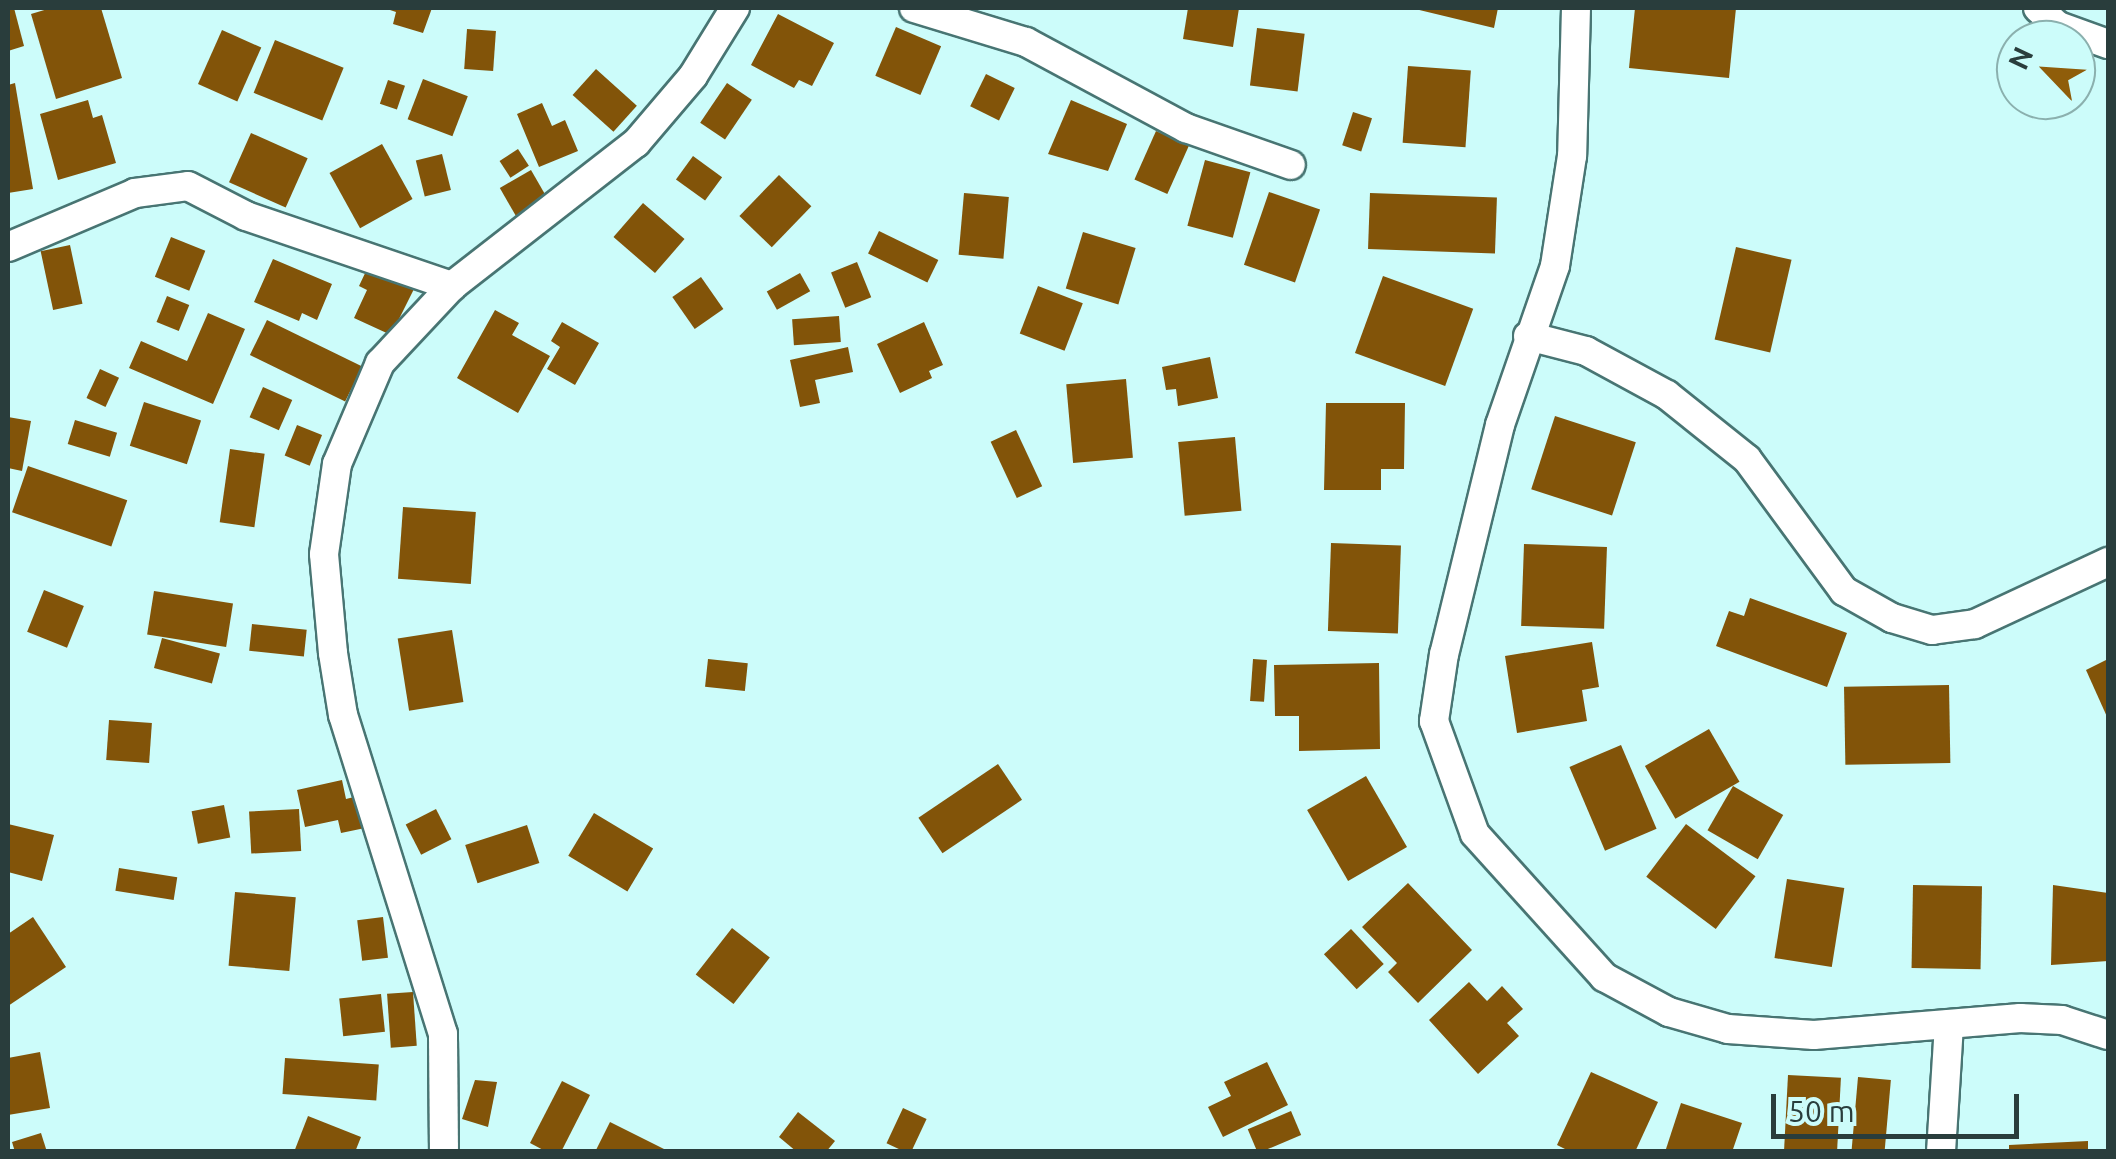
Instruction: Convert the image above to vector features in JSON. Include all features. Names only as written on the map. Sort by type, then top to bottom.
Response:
[{"type":"street","points":[[444,1152],[444,1034],[343,716],[324,554],[333,481],[364,392],[380,363],[452,286],[636,144],[693,76],[735,8]]},
{"type":"street","points":[[914,8],[1026,42],[1186,128],[1290,166]]},
{"type":"street","points":[[1576,8],[1572,156],[1555,266],[1528,336],[1457,599],[1434,721],[1475,834],[1604,977],[1669,1012],[1728,1029],[1814,1035],[2062,1020],[2108,1034]]},
{"type":"street","points":[[2038,8],[2058,26],[2108,44]]},
{"type":"street","points":[[8,247],[136,192],[188,186],[246,216],[452,286]]},
{"type":"street","points":[[1528,336],[1586,352],[1667,395],[1746,459],[1844,591],[1892,618],[1932,630],[1975,624],[2108,562]]},
{"type":"street","points":[[1941,1152],[1949,1024]]},
{"type":"building","points":[[14,8],[24,46],[8,51],[8,9]]},
{"type":"building","points":[[51,8],[101,8],[122,78],[56,99],[31,14]]},
{"type":"building","points":[[384,8],[432,8],[423,33],[393,24],[396,12]]},
{"type":"building","points":[[1188,8],[1239,8],[1233,47],[1183,39]]},
{"type":"building","points":[[1411,8],[1498,8],[1494,28]]},
{"type":"building","points":[[1635,8],[1736,8],[1729,78],[1629,68]]},
{"type":"building","points":[[778,14],[834,43],[812,86],[799,80],[794,88],[751,65]]},
{"type":"building","points":[[896,27],[941,46],[920,95],[875,76]]},
{"type":"building","points":[[1257,28],[1305,34],[1298,91],[1250,86]]},
{"type":"building","points":[[467,29],[496,31],[493,71],[464,69]]},
{"type":"building","points":[[222,30],[261,47],[237,101],[198,84]]},
{"type":"building","points":[[275,40],[344,68],[322,121],[254,93]]},
{"type":"building","points":[[1408,66],[1471,70],[1465,147],[1403,143]]},
{"type":"building","points":[[596,69],[637,106],[613,132],[573,95]]},
{"type":"building","points":[[986,74],[1015,88],[999,120],[970,106]]},
{"type":"building","points":[[423,79],[468,96],[452,136],[408,119]]},
{"type":"building","points":[[388,80],[405,86],[397,109],[380,104]]},
{"type":"building","points":[[15,83],[33,189],[8,193],[8,85]]},
{"type":"building","points":[[727,83],[752,100],[725,140],[700,123]]},
{"type":"building","points":[[88,100],[93,118],[102,115],[116,163],[58,180],[40,114]]},
{"type":"building","points":[[1071,100],[1127,124],[1108,171],[1048,154]]},
{"type":"building","points":[[542,103],[552,126],[565,120],[578,151],[539,167],[517,114]]},
{"type":"building","points":[[1353,112],[1372,118],[1361,151],[1342,145]]},
{"type":"building","points":[[1156,131],[1189,146],[1167,194],[1134,179]]},
{"type":"building","points":[[251,133],[308,158],[286,208],[229,182]]},
{"type":"building","points":[[382,144],[413,199],[360,228],[330,173]]},
{"type":"building","points":[[518,149],[529,166],[510,178],[500,161]]},
{"type":"building","points":[[442,154],[451,190],[425,196],[416,161]]},
{"type":"building","points":[[693,156],[722,177],[705,201],[676,179]]},
{"type":"building","points":[[1205,160],[1250,172],[1233,238],[1187,226]]},
{"type":"building","points":[[531,170],[548,199],[517,217],[500,188]]},
{"type":"building","points":[[779,175],[811,206],[772,247],[739,216]]},
{"type":"building","points":[[1269,192],[1320,210],[1295,282],[1244,265]]},
{"type":"building","points":[[964,193],[1009,197],[1003,259],[959,255]]},
{"type":"building","points":[[1370,193],[1497,197],[1495,253],[1368,249]]},
{"type":"building","points":[[643,203],[685,239],[655,273],[613,237]]},
{"type":"building","points":[[879,231],[938,260],[927,282],[868,253]]},
{"type":"building","points":[[1083,232],[1136,248],[1118,305],[1066,288]]},
{"type":"building","points":[[171,237],[205,251],[189,291],[155,277]]},
{"type":"building","points":[[70,245],[82,304],[53,310],[41,251]]},
{"type":"building","points":[[1736,247],[1792,260],[1770,352],[1715,340]]},
{"type":"building","points":[[273,259],[332,284],[317,320],[302,313],[299,321],[254,302]]},
{"type":"building","points":[[857,262],[871,297],[845,308],[831,272]]},
{"type":"building","points":[[368,267],[414,289],[391,335],[354,318],[367,290],[359,286]]},
{"type":"building","points":[[800,273],[810,291],[777,310],[767,291]]},
{"type":"building","points":[[1383,276],[1473,309],[1445,386],[1355,353]]},
{"type":"building","points":[[701,277],[723,309],[695,329],[672,297]]},
{"type":"building","points":[[1038,286],[1083,303],[1065,351],[1020,334]]},
{"type":"building","points":[[167,296],[189,305],[179,331],[157,322]]},
{"type":"building","points":[[495,310],[519,323],[512,335],[550,356],[518,413],[457,378]]},
{"type":"building","points":[[208,313],[245,329],[213,404],[129,368],[141,341],[187,361]]},
{"type":"building","points":[[839,316],[841,342],[794,345],[792,319]]},
{"type":"building","points":[[267,320],[362,366],[345,402],[250,355]]},
{"type":"building","points":[[562,322],[599,343],[575,385],[547,369],[560,347],[551,341]]},
{"type":"building","points":[[924,322],[943,365],[929,371],[932,378],[900,393],[877,344]]},
{"type":"building","points":[[848,347],[853,372],[815,380],[820,403],[800,407],[790,360]]},
{"type":"building","points":[[1210,357],[1218,398],[1178,406],[1176,389],[1166,390],[1162,367]]},
{"type":"building","points":[[100,369],[119,378],[106,407],[86,398]]},
{"type":"building","points":[[1126,379],[1133,458],[1073,463],[1066,384]]},
{"type":"building","points":[[263,387],[292,400],[279,430],[250,417]]},
{"type":"building","points":[[144,402],[201,421],[187,464],[130,446]]},
{"type":"building","points":[[1326,403],[1405,403],[1404,469],[1381,469],[1381,490],[1324,490]]},
{"type":"building","points":[[1555,416],[1636,442],[1612,515],[1531,489]]},
{"type":"building","points":[[8,417],[31,421],[22,471],[8,468]]},
{"type":"building","points":[[75,420],[117,433],[110,457],[68,444]]},
{"type":"building","points":[[297,425],[322,435],[310,466],[285,456]]},
{"type":"building","points":[[1016,430],[1042,486],[1017,498],[991,442]]},
{"type":"building","points":[[1235,437],[1241,511],[1185,516],[1178,442]]},
{"type":"building","points":[[230,449],[265,454],[254,527],[220,522]]},
{"type":"building","points":[[28,466],[127,500],[111,547],[12,512]]},
{"type":"building","points":[[403,507],[476,512],[471,584],[398,579]]},
{"type":"building","points":[[1331,543],[1401,545],[1398,633],[1328,631]]},
{"type":"building","points":[[1524,544],[1607,547],[1604,629],[1521,626]]},
{"type":"building","points":[[44,590],[84,606],[67,648],[27,632]]},
{"type":"building","points":[[154,591],[233,604],[226,647],[147,634]]},
{"type":"building","points":[[1750,598],[1847,633],[1827,687],[1716,646],[1729,611],[1744,616]]},
{"type":"building","points":[[252,624],[307,630],[304,657],[249,651]]},
{"type":"building","points":[[452,630],[463,702],[409,711],[398,639]]},
{"type":"building","points":[[162,638],[220,654],[212,683],[154,668]]},
{"type":"building","points":[[1592,642],[1599,687],[1582,690],[1587,721],[1517,733],[1505,656]]},
{"type":"building","points":[[708,659],[748,663],[745,691],[705,687]]},
{"type":"building","points":[[1253,659],[1267,660],[1264,702],[1250,701]]},
{"type":"building","points":[[2108,659],[2108,719],[2086,670]]},
{"type":"building","points":[[1379,663],[1380,749],[1299,751],[1299,716],[1275,716],[1274,665]]},
{"type":"building","points":[[1949,685],[1950,763],[1845,765],[1844,687]]},
{"type":"building","points":[[109,720],[152,723],[149,763],[106,760]]},
{"type":"building","points":[[1709,729],[1740,782],[1675,819],[1645,766]]},
{"type":"building","points":[[1621,745],[1657,829],[1605,851],[1569,767]]},
{"type":"building","points":[[998,764],[1022,800],[942,853],[918,818]]},
{"type":"building","points":[[1366,776],[1407,847],[1348,881],[1307,810]]},
{"type":"building","points":[[342,780],[346,799],[358,796],[365,828],[341,833],[338,820],[305,827],[297,790]]},
{"type":"building","points":[[1733,786],[1783,815],[1758,859],[1708,830]]},
{"type":"building","points":[[224,805],[230,837],[198,844],[192,811]]},
{"type":"building","points":[[299,809],[301,851],[251,854],[249,812]]},
{"type":"building","points":[[436,809],[451,839],[421,855],[406,824]]},
{"type":"building","points":[[594,813],[653,849],[627,891],[568,856]]},
{"type":"building","points":[[8,824],[54,835],[42,881],[8,872]]},
{"type":"building","points":[[1686,824],[1755,876],[1716,929],[1646,877]]},
{"type":"building","points":[[527,825],[539,863],[478,883],[465,845]]},
{"type":"building","points":[[119,868],[177,877],[174,900],[115,891]]},
{"type":"building","points":[[1787,879],[1844,888],[1832,967],[1774,958]]},
{"type":"building","points":[[1408,883],[1472,950],[1418,1003],[1388,972],[1397,963],[1362,927]]},
{"type":"building","points":[[1913,885],[1982,886],[1981,969],[1912,968]]},
{"type":"building","points":[[2053,885],[2108,893],[2108,961],[2051,965]]},
{"type":"building","points":[[235,892],[296,897],[289,971],[229,966]]},
{"type":"building","points":[[33,917],[66,967],[8,1006],[8,934]]},
{"type":"building","points":[[383,917],[388,958],[362,961],[357,920]]},
{"type":"building","points":[[732,928],[770,958],[734,1004],[696,974]]},
{"type":"building","points":[[1351,929],[1384,964],[1357,989],[1324,954]]},
{"type":"building","points":[[1469,982],[1487,1001],[1502,986],[1523,1009],[1507,1023],[1519,1036],[1478,1074],[1429,1020]]},
{"type":"building","points":[[413,992],[417,1046],[391,1048],[387,994]]},
{"type":"building","points":[[381,994],[385,1032],[343,1036],[339,998]]},
{"type":"building","points":[[40,1052],[50,1108],[8,1115],[8,1058]]},
{"type":"building","points":[[285,1058],[379,1065],[376,1100],[282,1094]]},
{"type":"building","points":[[1267,1062],[1288,1105],[1223,1137],[1208,1107],[1231,1096],[1224,1082]]},
{"type":"building","points":[[1591,1072],[1658,1102],[1635,1152],[1571,1152],[1557,1145]]},
{"type":"building","points":[[1788,1075],[1841,1078],[1837,1152],[1784,1152]]},
{"type":"building","points":[[1858,1077],[1891,1080],[1885,1152],[1851,1152]]},
{"type":"building","points":[[475,1080],[497,1082],[488,1127],[462,1119]]},
{"type":"building","points":[[562,1081],[590,1095],[561,1152],[547,1152],[530,1143]]},
{"type":"building","points":[[1681,1103],[1742,1123],[1732,1152],[1665,1152]]},
{"type":"building","points":[[903,1108],[927,1119],[911,1152],[887,1143]]},
{"type":"building","points":[[1291,1111],[1301,1135],[1257,1152],[1248,1129]]},
{"type":"building","points":[[798,1112],[835,1141],[826,1152],[797,1152],[779,1137]]},
{"type":"building","points":[[308,1116],[361,1137],[355,1152],[294,1152]]},
{"type":"building","points":[[610,1122],[670,1152],[595,1152]]},
{"type":"building","points":[[41,1133],[47,1152],[15,1152],[12,1142]]},
{"type":"building","points":[[2088,1141],[2088,1152],[2009,1152],[2009,1145]]}]
